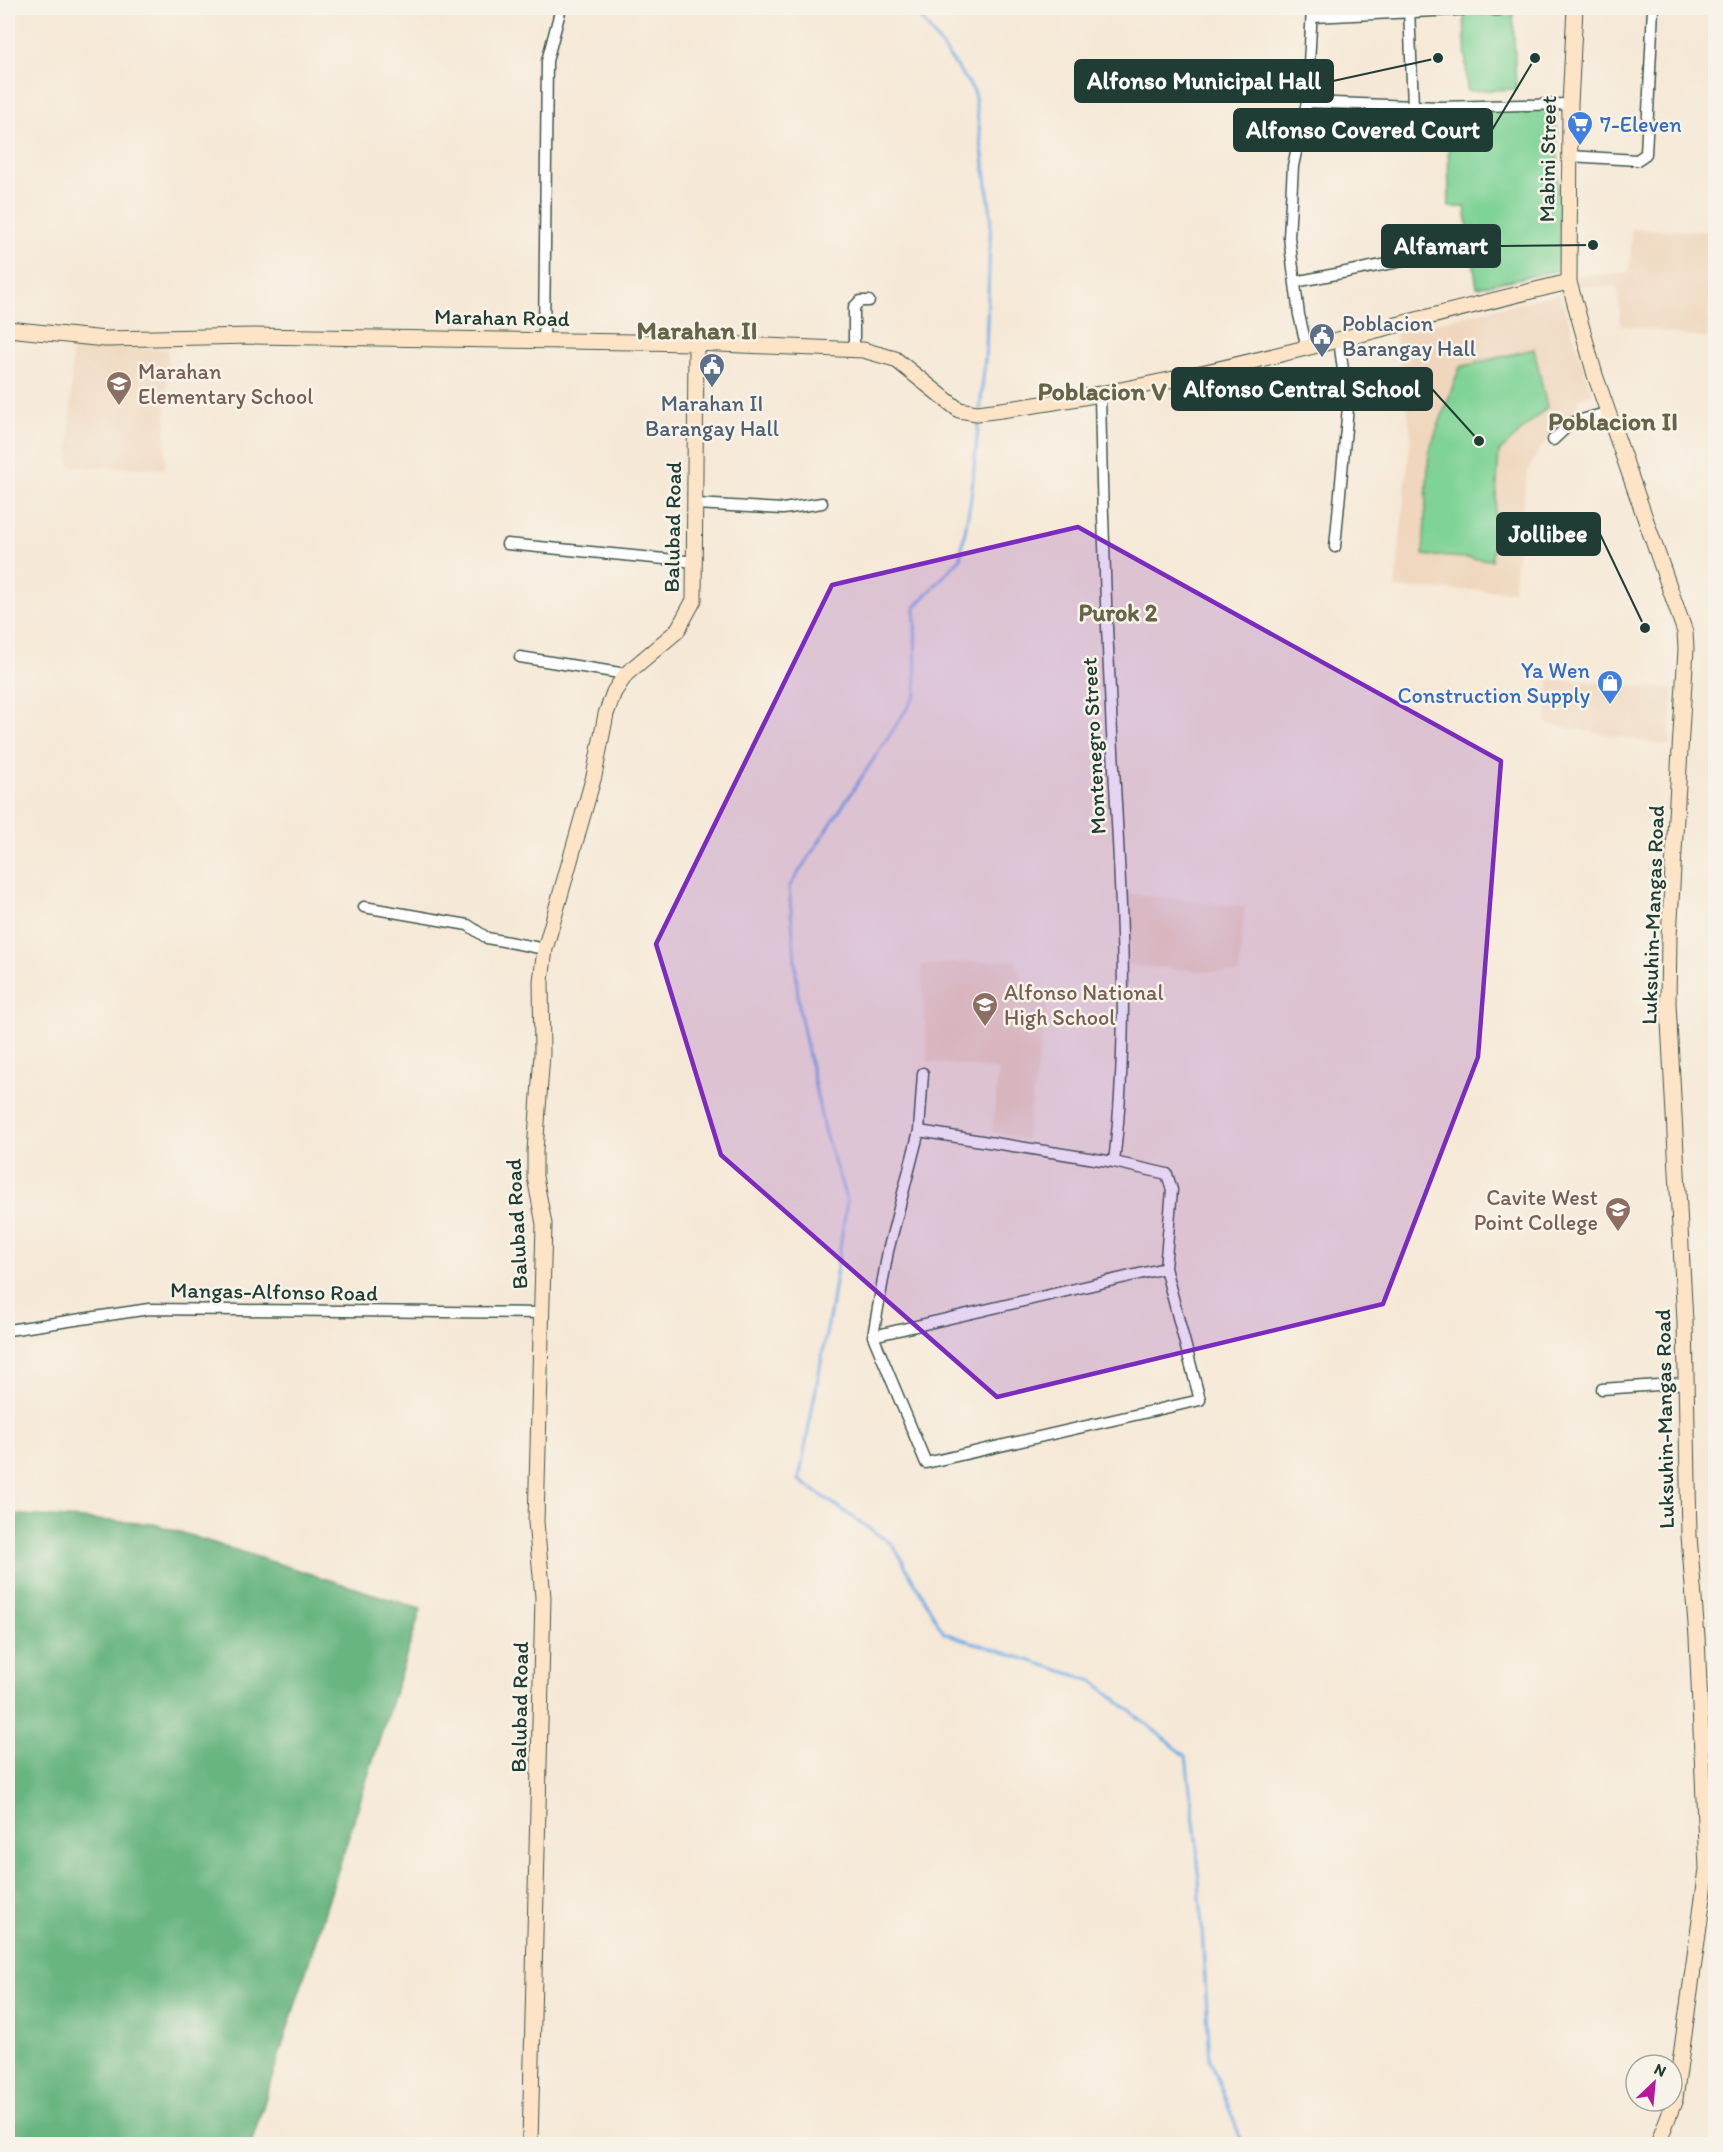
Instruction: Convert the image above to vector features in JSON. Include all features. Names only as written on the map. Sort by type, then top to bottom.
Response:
[{"type":"main road","name":"Mabini Street","points":[[1575,8],[1570,104],[1569,282],[1609,412],[1685,632],[1686,688]]},
{"type":"main road","points":[[1100,394],[1306,348],[1569,282]]},
{"type":"main road","name":"Marahan Road","points":[[8,329],[105,339],[251,336],[696,343],[854,350],[881,353],[895,359],[959,410],[977,413],[1004,410],[1100,394]]},
{"type":"main road","name":"Balubad Road","points":[[530,2145],[542,1722],[543,1597],[536,1522],[544,1224],[535,1177],[542,1054],[541,981],[545,949],[594,776],[606,714],[614,692],[626,674],[677,631],[688,616],[696,589],[696,343]]},
{"type":"main road","name":"Luksuhin-Mangas Road","points":[[1658,2145],[1675,2099],[1692,1994],[1707,1869],[1697,1637],[1689,1536],[1686,1383],[1668,1003],[1669,936],[1686,688]]},
{"type":"street","points":[[544,341],[547,61],[550,41],[561,8]]},
{"type":"street","points":[[1306,348],[1288,237],[1293,166],[1307,102],[1313,12],[1496,8]]},
{"type":"street","points":[[1569,156],[1636,160],[1646,154],[1653,8]]},
{"type":"street","points":[[1409,10],[1413,106]]},
{"type":"street","points":[[1307,102],[1413,106],[1570,104]]},
{"type":"street","points":[[1295,282],[1418,258]]},
{"type":"street","points":[[854,350],[854,308],[860,301],[869,301]]},
{"type":"street","points":[[1335,547],[1348,407],[1339,340]]},
{"type":"street","name":"Montenegro Street","points":[[1100,394],[1104,593],[1122,931],[1122,1095],[1113,1162]]},
{"type":"street","points":[[1552,440],[1571,423],[1609,412]]},
{"type":"street","points":[[696,504],[783,509],[822,503]]},
{"type":"street","points":[[507,544],[696,562]]},
{"type":"street","points":[[520,657],[626,674]]},
{"type":"street","points":[[363,907],[468,925],[487,938],[545,949]]},
{"type":"street","points":[[919,1131],[1113,1162],[1167,1174],[1170,1181],[1165,1268],[1200,1400],[926,1463],[873,1336],[888,1251],[919,1131],[923,1072]]},
{"type":"street","points":[[873,1336],[1165,1268]]},
{"type":"street","name":"Mangas-Alfonso Road","points":[[8,1330],[150,1309],[454,1314],[542,1313]]},
{"type":"street","points":[[1602,1389],[1686,1383]]},
{"type":"highlighted area","points":[[1078,527],[1501,761],[1478,1057],[1383,1304],[997,1397],[721,1155],[656,944],[832,585]]},
{"type":"shaded area","points":[[1632,229],[1715,231],[1707,339],[1621,325],[1617,287],[1573,286],[1573,276],[1629,272]]},
{"type":"shaded area","points":[[1560,293],[1592,393],[1579,399],[1582,416],[1557,429],[1540,449],[1527,472],[1513,591],[1395,589],[1411,433],[1395,333]]},
{"type":"shaded area","name":"Marahan Elementary School","points":[[72,346],[168,349],[165,469],[69,466]]},
{"type":"shaded area","name":"Ya Wen Construction Supply","points":[[1549,679],[1673,689],[1669,746],[1547,724]]},
{"type":"shaded area","name":"Alfonso National High School","points":[[1125,893],[1245,907],[1239,974],[1127,965]]},
{"type":"shaded area","name":"Alfonso National High School","points":[[1016,960],[1023,985],[1049,993],[1026,1140],[992,1132],[999,1070],[928,1062],[921,965]]},
{"type":"green space","points":[[1513,12],[1516,89],[1467,91],[1464,13]]},
{"type":"green space","points":[[1448,108],[1556,108],[1561,270],[1477,287],[1465,207],[1449,207]]},
{"type":"green space","points":[[1534,349],[1547,407],[1499,452],[1492,560],[1423,555],[1429,451],[1460,367]]},
{"type":"green space","points":[[8,1514],[154,1524],[421,1609],[251,2144],[8,2144]]},
{"type":"waterway","points":[[905,8],[922,19],[974,91],[991,214],[986,348],[980,409]]},
{"type":"waterway","points":[[979,418],[971,498],[960,559],[915,607],[916,695],[789,887],[799,1008],[824,1130],[847,1201],[831,1308],[799,1480],[893,1545],[944,1633],[1093,1681],[1186,1756],[1197,1846],[1210,2060],[1243,2144]]},
{"type":"place","name":"Alfonso Municipal Hall","points":[[1438,58]]},
{"type":"place","name":"Alfonso Covered Court","points":[[1535,58]]},
{"type":"place","name":"7-Eleven","points":[[1580,147]]},
{"type":"place","name":"Alfamart","points":[[1593,245]]},
{"type":"place","name":"Poblacion Barangay Hall","points":[[1322,359]]},
{"type":"place","name":"Marahan II Barangay Hall","points":[[712,389]]},
{"type":"place","name":"Marahan Elementary School","points":[[119,407]]},
{"type":"place","name":"Alfonso Central School","points":[[1479,441]]},
{"type":"place","name":"Jollibee","points":[[1645,628]]},
{"type":"place","name":"Ya Wen Construction Supply","points":[[1610,706]]},
{"type":"place","name":"Alfonso National High School","points":[[985,1028]]},
{"type":"place","name":"Cavite West Point College","points":[[1618,1233]]},
{"type":"district","name":"Marahan II","points":[[697,330]]},
{"type":"district","name":"Poblacion V","points":[[1102,391]]},
{"type":"district","name":"Poblacion II","points":[[1613,421]]},
{"type":"district","name":"Purok 2","points":[[1118,613]]}]
